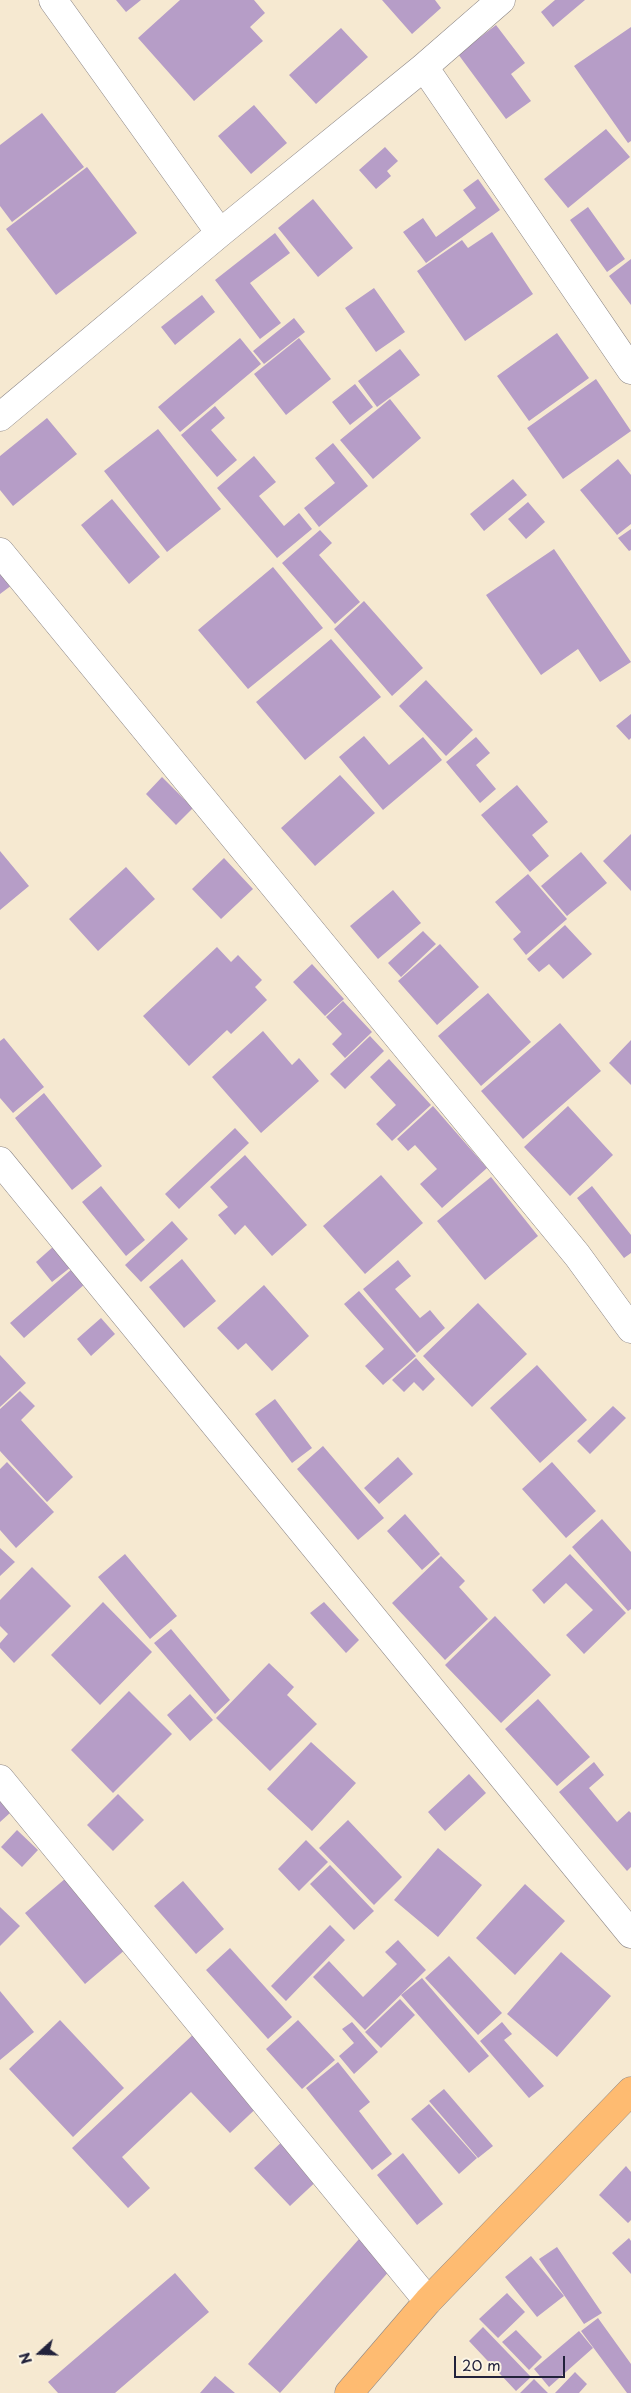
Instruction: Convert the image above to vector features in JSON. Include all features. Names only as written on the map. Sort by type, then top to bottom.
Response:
[{"type":"main road","points":[[349,2393],[428,2301],[630,2093]]},
{"type":"street","points":[[53,0],[220,233]]},
{"type":"street","points":[[0,417],[220,233],[424,67],[501,0]]},
{"type":"street","points":[[424,67],[631,370]]},
{"type":"street","points":[[0,552],[577,1255],[631,1329]]},
{"type":"street","points":[[0,1161],[631,1934]]},
{"type":"street","points":[[0,1779],[428,2301]]},
{"type":"building","points":[[116,0],[141,0],[126,12]]},
{"type":"building","points":[[180,0],[254,0],[265,13],[250,27],[263,41],[194,101],[138,38]]},
{"type":"building","points":[[382,0],[435,0],[441,8],[412,34]]},
{"type":"building","points":[[555,0],[585,0],[553,27],[541,12]]},
{"type":"building","points":[[496,25],[525,63],[511,74],[531,101],[506,119],[458,54]]},
{"type":"building","points":[[631,27],[631,141],[628,143],[574,66]]},
{"type":"building","points":[[341,28],[368,57],[316,104],[289,75]]},
{"type":"building","points":[[254,105],[287,143],[251,174],[218,136]]},
{"type":"building","points":[[42,113],[84,167],[12,222],[0,206],[0,145]]},
{"type":"building","points":[[606,129],[630,157],[568,208],[544,179]]},
{"type":"building","points":[[385,147],[398,161],[387,171],[391,176],[376,189],[359,170]]},
{"type":"building","points":[[87,167],[137,233],[56,295],[6,229]]},
{"type":"building","points":[[478,179],[500,210],[426,263],[403,232],[423,218],[436,237],[476,208],[463,190]]},
{"type":"building","points":[[313,199],[353,248],[318,277],[278,228]]},
{"type":"building","points":[[588,207],[625,259],[607,272],[570,220]]},
{"type":"building","points":[[492,232],[533,294],[465,341],[417,271],[462,240],[468,248]]},
{"type":"building","points":[[275,233],[290,253],[250,283],[281,323],[260,339],[215,280]]},
{"type":"building","points":[[631,259],[631,305],[609,276]]},
{"type":"building","points":[[374,288],[405,332],[376,352],[345,308]]},
{"type":"building","points":[[202,295],[215,312],[175,345],[161,327]]},
{"type":"building","points":[[294,318],[305,332],[264,364],[253,351]]},
{"type":"building","points":[[557,333],[589,378],[529,421],[497,376]]},
{"type":"building","points":[[240,338],[261,364],[180,432],[158,407]]},
{"type":"building","points":[[299,338],[331,379],[286,415],[254,374]]},
{"type":"building","points":[[400,349],[420,375],[377,407],[358,381]]},
{"type":"building","points":[[596,379],[631,431],[563,479],[527,428]]},
{"type":"building","points":[[355,384],[373,407],[350,425],[332,402]]},
{"type":"building","points":[[390,399],[421,438],[373,479],[340,440]]},
{"type":"building","points":[[215,406],[225,418],[211,430],[237,460],[217,477],[181,435]]},
{"type":"building","points":[[47,418],[77,454],[13,506],[0,490],[0,456]]},
{"type":"building","points":[[158,429],[221,509],[167,552],[104,471]]},
{"type":"building","points":[[333,443],[368,486],[319,527],[304,508],[335,483],[315,458]]},
{"type":"building","points":[[254,456],[276,482],[259,496],[284,526],[299,513],[312,529],[277,558],[217,488]]},
{"type":"building","points":[[618,459],[631,475],[631,524],[617,535],[580,490]]},
{"type":"building","points":[[513,479],[527,495],[484,531],[470,514]]},
{"type":"building","points":[[112,499],[160,557],[129,584],[81,525]]},
{"type":"building","points":[[528,502],[545,522],[526,539],[508,519]]},
{"type":"building","points":[[631,529],[631,550],[629,551],[618,538]]},
{"type":"building","points":[[320,530],[332,543],[319,555],[360,602],[335,624],[282,563]]},
{"type":"building","points":[[554,549],[631,662],[600,682],[578,649],[541,675],[486,595]]},
{"type":"building","points":[[273,567],[323,628],[248,689],[198,630]]},
{"type":"building","points":[[0,569],[12,585],[0,594]]},
{"type":"building","points":[[364,601],[423,668],[392,696],[334,629]]},
{"type":"building","points":[[331,639],[381,697],[305,760],[256,702]]},
{"type":"building","points":[[426,680],[473,730],[446,756],[399,706]]},
{"type":"building","points":[[631,714],[631,738],[629,740],[616,726]]},
{"type":"building","points":[[364,736],[389,765],[423,737],[442,760],[383,810],[339,757]]},
{"type":"building","points":[[476,737],[490,753],[476,765],[496,789],[480,803],[446,762]]},
{"type":"building","points":[[340,775],[375,813],[315,866],[281,828]]},
{"type":"building","points":[[162,777],[193,808],[176,825],[146,794]]},
{"type":"building","points":[[517,785],[548,822],[532,835],[549,856],[530,872],[481,815]]},
{"type":"building","points":[[631,834],[631,891],[603,861]]},
{"type":"building","points":[[0,851],[29,886],[0,910]]},
{"type":"building","points":[[581,852],[607,883],[567,916],[541,886]]},
{"type":"building","points":[[224,858],[253,889],[221,919],[192,889]]},
{"type":"building","points":[[126,867],[155,899],[98,951],[69,919]]},
{"type":"building","points":[[528,874],[567,919],[526,955],[513,939],[521,932],[495,902]]},
{"type":"building","points":[[393,890],[421,923],[378,959],[350,926]]},
{"type":"building","points":[[565,925],[592,954],[563,979],[549,964],[539,972],[527,959]]},
{"type":"building","points":[[423,931],[436,944],[401,977],[388,963]]},
{"type":"building","points":[[440,944],[479,987],[437,1025],[398,981]]},
{"type":"building","points":[[217,947],[231,962],[238,955],[262,980],[255,987],[267,1000],[231,1034],[227,1030],[189,1066],[143,1016]]},
{"type":"building","points":[[312,964],[344,999],[325,1016],[293,982]]},
{"type":"building","points":[[488,993],[531,1042],[481,1086],[438,1036]]},
{"type":"building","points":[[343,1001],[372,1032],[345,1058],[332,1044],[342,1034],[326,1017]]},
{"type":"building","points":[[560,1023],[601,1071],[523,1139],[481,1091]]},
{"type":"building","points":[[263,1031],[292,1065],[299,1058],[319,1081],[261,1133],[212,1077]]},
{"type":"building","points":[[370,1036],[384,1051],[345,1089],[330,1074]]},
{"type":"building","points":[[4,1038],[44,1087],[13,1113],[0,1098],[0,1041]]},
{"type":"building","points":[[631,1040],[631,1085],[609,1063]]},
{"type":"building","points":[[389,1059],[431,1105],[392,1141],[376,1124],[396,1105],[370,1077]]},
{"type":"building","points":[[44,1093],[102,1166],[72,1190],[15,1118]]},
{"type":"building","points":[[433,1106],[487,1168],[442,1208],[420,1184],[437,1169],[415,1145],[408,1151],[397,1139]]},
{"type":"building","points":[[568,1106],[613,1155],[570,1196],[524,1147]]},
{"type":"building","points":[[235,1128],[249,1143],[179,1209],[165,1194]]},
{"type":"building","points":[[245,1155],[307,1225],[272,1256],[245,1225],[235,1235],[218,1215],[228,1207],[210,1187]]},
{"type":"building","points":[[381,1175],[423,1223],[365,1274],[323,1226]]},
{"type":"building","points":[[491,1177],[538,1236],[485,1280],[437,1221]]},
{"type":"building","points":[[101,1186],[145,1240],[126,1256],[82,1202]]},
{"type":"building","points":[[592,1186],[631,1235],[631,1253],[624,1258],[577,1198]]},
{"type":"building","points":[[172,1221],[188,1239],[141,1282],[125,1265]]},
{"type":"building","points":[[54,1246],[71,1267],[52,1282],[36,1262]]},
{"type":"building","points":[[182,1259],[216,1301],[184,1328],[149,1287]]},
{"type":"building","points":[[398,1260],[411,1276],[395,1289],[420,1318],[430,1310],[445,1328],[417,1353],[363,1289]]},
{"type":"building","points":[[73,1268],[86,1283],[24,1338],[10,1323]]},
{"type":"building","points":[[264,1285],[309,1336],[272,1371],[246,1343],[238,1350],[217,1328]]},
{"type":"building","points":[[359,1291],[416,1356],[383,1385],[365,1366],[384,1349],[344,1304]]},
{"type":"building","points":[[478,1303],[527,1354],[472,1407],[423,1356]]},
{"type":"building","points":[[101,1318],[115,1334],[91,1356],[77,1339]]},
{"type":"building","points":[[0,1355],[26,1383],[0,1407]]},
{"type":"building","points":[[416,1358],[435,1379],[423,1391],[414,1382],[404,1392],[392,1380]]},
{"type":"building","points":[[537,1365],[587,1420],[540,1463],[490,1408]]},
{"type":"building","points":[[20,1391],[35,1406],[21,1420],[73,1477],[47,1502],[0,1451],[0,1409]]},
{"type":"building","points":[[275,1399],[312,1448],[292,1463],[255,1414]]},
{"type":"building","points":[[613,1406],[626,1418],[590,1454],[577,1441]]},
{"type":"building","points":[[323,1446],[384,1518],[358,1540],[297,1469]]},
{"type":"building","points":[[398,1457],[413,1474],[379,1504],[364,1488]]},
{"type":"building","points":[[7,1462],[54,1512],[16,1548],[0,1530],[0,1469]]},
{"type":"building","points":[[552,1462],[596,1511],[566,1538],[522,1489]]},
{"type":"building","points":[[405,1514],[440,1554],[422,1570],[387,1531]]},
{"type":"building","points":[[602,1519],[631,1552],[631,1609],[628,1611],[572,1547]]},
{"type":"building","points":[[0,1548],[15,1562],[0,1576]]},
{"type":"building","points":[[125,1554],[177,1616],[150,1639],[98,1577]]},
{"type":"building","points":[[570,1554],[626,1613],[584,1654],[566,1635],[593,1610],[566,1583],[544,1604],[532,1590]]},
{"type":"building","points":[[441,1556],[465,1581],[459,1587],[488,1619],[445,1660],[392,1603]]},
{"type":"building","points":[[32,1567],[71,1606],[14,1663],[0,1648],[0,1643],[8,1634],[0,1626],[0,1600]]},
{"type":"building","points":[[103,1602],[152,1652],[100,1705],[51,1655]]},
{"type":"building","points":[[324,1602],[359,1640],[346,1653],[310,1613]]},
{"type":"building","points":[[495,1616],[551,1675],[501,1723],[445,1665]]},
{"type":"building","points":[[171,1629],[230,1700],[215,1714],[154,1643]]},
{"type":"building","points":[[269,1663],[294,1687],[287,1695],[317,1724],[270,1771],[216,1718]]},
{"type":"building","points":[[129,1691],[172,1734],[113,1793],[71,1750]]},
{"type":"building","points":[[190,1694],[213,1720],[190,1741],[167,1715]]},
{"type":"building","points":[[538,1699],[590,1757],[557,1786],[505,1729]]},
{"type":"building","points":[[311,1742],[356,1783],[312,1831],[267,1789]]},
{"type":"building","points":[[594,1762],[604,1775],[589,1788],[617,1822],[629,1811],[631,1813],[631,1867],[627,1871],[559,1792]]},
{"type":"building","points":[[469,1774],[486,1793],[445,1831],[428,1812]]},
{"type":"building","points":[[118,1794],[144,1820],[113,1851],[87,1825]]},
{"type":"building","points":[[0,1801],[10,1813],[0,1822]]},
{"type":"building","points":[[348,1820],[402,1877],[374,1905],[319,1848]]},
{"type":"building","points":[[17,1830],[38,1850],[22,1867],[1,1847]]},
{"type":"building","points":[[306,1840],[328,1862],[299,1891],[278,1869]]},
{"type":"building","points":[[438,1848],[482,1885],[438,1937],[394,1900]]},
{"type":"building","points":[[330,1865],[374,1911],[354,1930],[310,1884]]},
{"type":"building","points":[[66,1878],[126,1949],[85,1984],[25,1913]]},
{"type":"building","points":[[183,1881],[224,1929],[196,1954],[154,1906]]},
{"type":"building","points":[[525,1884],[565,1921],[515,1975],[476,1938]]},
{"type":"building","points":[[0,1907],[20,1926],[0,1946]]},
{"type":"building","points":[[330,1925],[345,1940],[286,2001],[271,1986]]},
{"type":"building","points":[[398,1940],[426,1970],[365,2030],[313,1977],[329,1961],[363,1997],[397,1964],[385,1952]]},
{"type":"building","points":[[230,1948],[292,2017],[268,2039],[206,1970]]},
{"type":"building","points":[[561,1952],[611,1996],[557,2057],[507,2014]]},
{"type":"building","points":[[449,1956],[502,2013],[478,2035],[425,1978]]},
{"type":"building","points":[[422,1978],[489,2056],[469,2073],[401,1995]]},
{"type":"building","points":[[0,1991],[34,2032],[0,2060]]},
{"type":"building","points":[[400,1999],[415,2015],[381,2048],[365,2032]]},
{"type":"building","points":[[60,2020],[124,2088],[73,2137],[9,2069]]},
{"type":"building","points":[[298,2020],[335,2060],[302,2089],[266,2049]]},
{"type":"building","points":[[352,2022],[378,2052],[354,2074],[339,2056],[354,2043],[342,2029]]},
{"type":"building","points":[[502,2022],[512,2034],[504,2040],[544,2086],[529,2098],[480,2041]]},
{"type":"building","points":[[198,2030],[264,2101],[230,2133],[191,2092],[122,2157],[150,2188],[128,2208],[72,2148]]},
{"type":"building","points":[[338,2062],[370,2102],[359,2111],[392,2154],[372,2170],[306,2088]]},
{"type":"building","points":[[444,2089],[493,2146],[478,2158],[429,2101]]},
{"type":"building","points":[[429,2104],[477,2158],[459,2174],[411,2119]]},
{"type":"building","points":[[287,2137],[323,2175],[290,2206],[254,2168]]},
{"type":"building","points":[[403,2153],[443,2204],[417,2225],[377,2175]]},
{"type":"building","points":[[626,2166],[631,2172],[631,2220],[628,2223],[599,2195]]},
{"type":"building","points":[[629,2238],[631,2241],[631,2274],[612,2253]]},
{"type":"building","points":[[359,2239],[392,2268],[280,2393],[248,2364]]},
{"type":"building","points":[[557,2247],[602,2313],[584,2324],[539,2259]]},
{"type":"building","points":[[531,2256],[564,2296],[537,2317],[505,2277]]},
{"type":"building","points":[[175,2273],[209,2312],[115,2393],[58,2393],[48,2382]]},
{"type":"building","points":[[507,2293],[525,2312],[498,2338],[479,2319]]},
{"type":"building","points":[[598,2318],[631,2364],[631,2393],[627,2393],[581,2331]]},
{"type":"building","points":[[483,2327],[531,2377],[516,2391],[469,2341]]},
{"type":"building","points":[[516,2330],[542,2357],[529,2370],[502,2342]]},
{"type":"building","points":[[579,2331],[593,2348],[549,2387],[534,2369]]},
{"type":"building","points":[[575,2372],[587,2384],[579,2393],[555,2393]]},
{"type":"building","points":[[215,2376],[235,2393],[200,2393]]},
{"type":"building","points":[[534,2379],[548,2393],[520,2393]]}]
